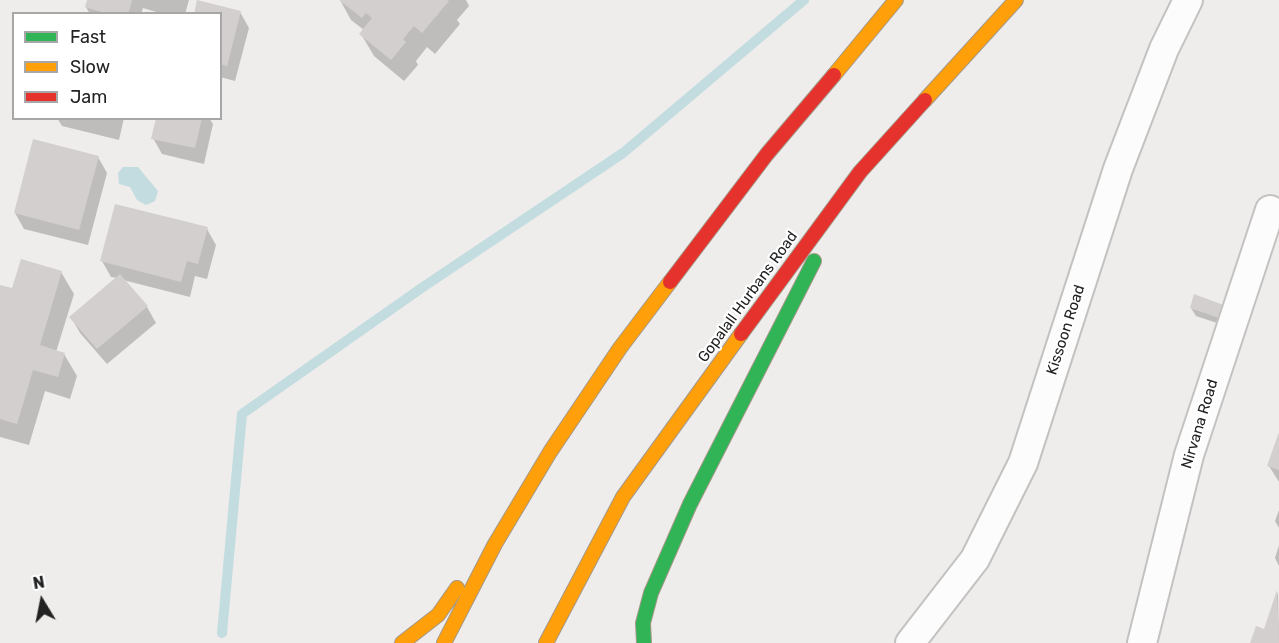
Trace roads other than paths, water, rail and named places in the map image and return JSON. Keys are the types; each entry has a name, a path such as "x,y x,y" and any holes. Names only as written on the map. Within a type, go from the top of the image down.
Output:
{"main road":[{"path":"444,643 517,507 550,452 607,367 687,257 767,154 896,0"},
{"name":"Gopalall Hurbans Road","path":"546,643 623,497 860,172 1016,0"},
{"path":"644,643 643,623 651,593 690,504 860,172"},
{"path":"402,643 438,615 517,507"}],"street":[{"name":"Kissoon Road","path":"910,643 975,559 1023,463 1118,169 1164,50 1188,0"},
{"name":"Nirvana Road","path":"1142,643 1189,455 1270,210"}],"water":[{"path":"123,167 138,167 158,191 155,201 146,205 137,200 130,187 119,184 118,173"}],"waterway":[{"path":"222,633 242,414 423,287 623,153 804,0"}]}
